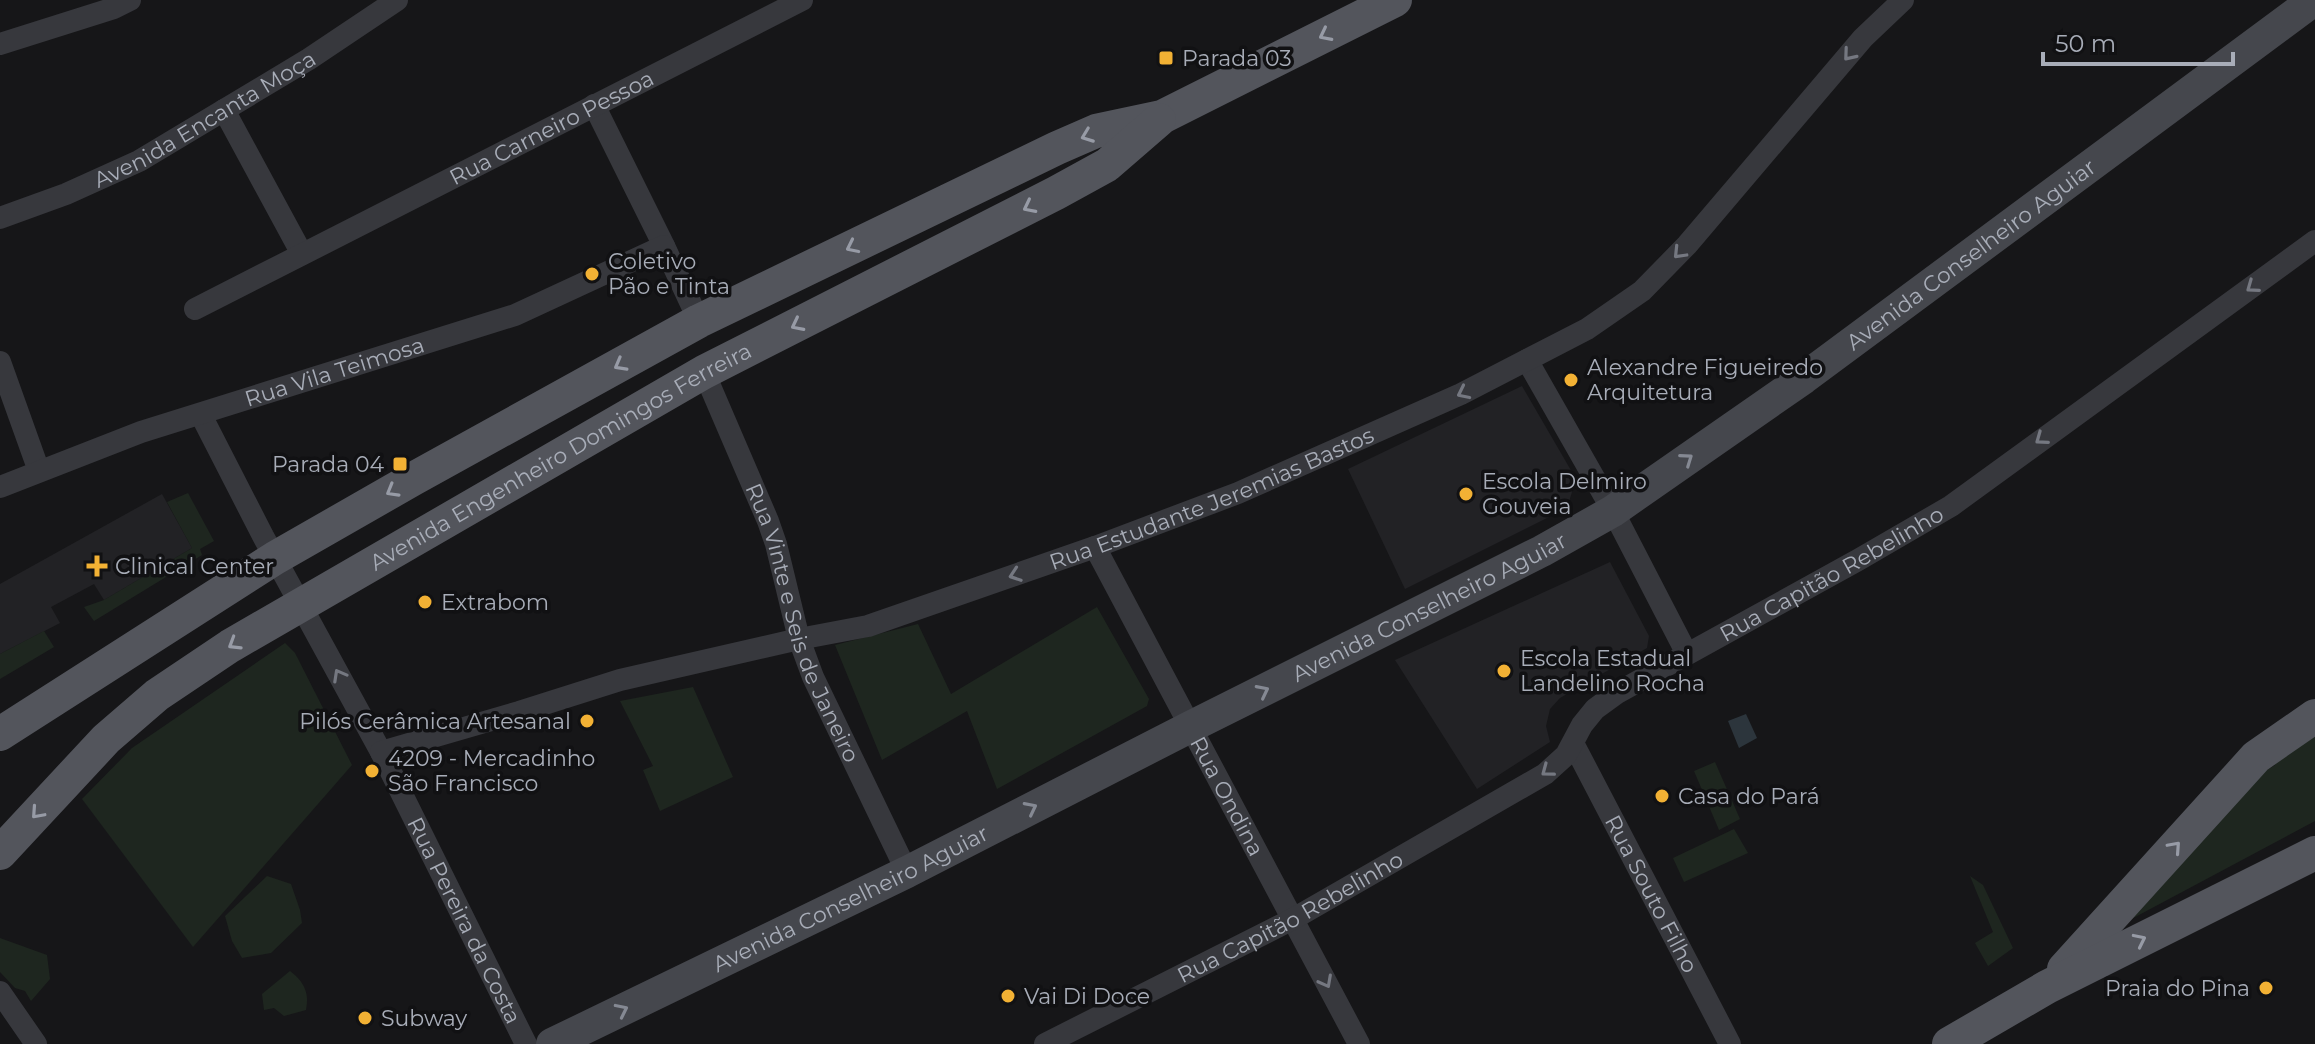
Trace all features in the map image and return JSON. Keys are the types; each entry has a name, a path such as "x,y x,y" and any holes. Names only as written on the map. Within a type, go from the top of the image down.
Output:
{"main road":[{"name":"Avenida Engenheiro Domingos Ferreira","path":"0,853 106,739 157,695 230,646 704,372 1107,165 1162,117 1395,0"},
{"name":"Avenida Conselheiro Aguiar","path":"552,1044 907,872 1542,551 1613,511 1804,378 2314,0"},
{"name":"Avenida Engenheiro Domingos Ferreira","path":"0,734 275,558 699,321 1057,148 1096,131 1162,117"},
{"path":"2047,987 2256,757 2315,716"},
{"path":"1949,1044 2047,987 2315,853"}],"street":[{"path":"0,44 100,13 130,0"},
{"name":"Avenida Encanta Moça","path":"0,218 66,194 139,161 309,59 397,0"},
{"name":"Rua Carneiro Pessoa","path":"195,309 802,0"},
{"name":"Rua Estudante Jeremias Bastos","path":"381,752 620,680 868,626 1095,547 1238,493 1461,394 1587,329 1642,291 1687,245 1863,38 1903,0"},
{"path":"594,105 699,321"},
{"path":"224,110 302,254"},
{"name":"Rua Capitão Rebelinho","path":"1045,1044 1293,919 1545,774 1566,755 1582,725 1595,709 1629,686 1951,506 2315,241"},
{"name":"Rua Vila Teimosa","path":"0,487 141,432 515,315 664,246"},
{"path":"1527,360 1613,511 1687,654"},
{"path":"0,362 39,471"},
{"name":"Rua Vinte e Seis de Janeiro","path":"704,372 764,509 776,544 799,639 830,715 907,872"},
{"name":"Rua Pereira da Costa","path":"201,415 381,752 526,1044"},
{"name":"Rua Ondina","path":"1095,547 1359,1044"},
{"name":"Rua Souto Filho","path":"1573,743 1730,1044"},
{"path":"0,992 36,1044"}],"shaded area":[{"name":"Escola Delmiro Gouveia","path":"1522,386 1576,479 1567,508 1405,589 1348,469"},
{"path":"188,493 214,541 200,549 202,555 94,621 84,607 104,600 192,548 167,502"},
{"name":"Clinical Center","path":"162,494 192,548 104,600 94,584 51,607 60,623 0,654 0,584"},
{"name":"Escola Estadual Landelino Rocha","path":"1610,562 1649,636 1647,648 1560,698 1550,709 1546,726 1550,742 1477,789 1395,660"},
{"path":"1097,607 1149,699 1147,706 997,789 967,711 882,760 835,645 918,624 951,694"},
{"path":"44,631 54,647 0,679 0,654"},
{"path":"285,643 295,653 352,765 193,947 82,799 132,748"},
{"path":"693,687 733,777 660,811 643,770 653,766 620,701"},
{"path":"1746,714 1757,738 1739,748 1728,721"},
{"path":"2315,722 2315,821 2109,931 2256,777 2275,765 2280,750"},
{"path":"1715,762 1740,819 1719,830 1694,771"},
{"path":"1734,829 1748,853 1684,882 1673,858"},
{"path":"267,876 291,884 302,923 271,953 242,958 232,941 225,916"},
{"path":"1970,876 1983,885 2013,948 1988,966 1975,943 1993,932"},
{"path":"0,938 47,955 50,979 31,1001 25,991 15,988 0,972"},
{"path":"290,971 304,988 306,1010 284,1016 274,1008 264,1010 262,994"}],"place":[{"name":"Parada 03","path":"1166,58"},
{"name":"Coletivo Pão e Tinta","path":"592,274"},
{"name":"Alexandre Figueiredo Arquitetura","path":"1571,380"},
{"name":"Parada 04","path":"400,464"},
{"name":"Escola Delmiro Gouveia","path":"1466,494"},
{"name":"Clinical Center","path":"97,566"},
{"name":"Extrabom","path":"425,602"},
{"name":"Escola Estadual Landelino Rocha","path":"1504,671"},
{"name":"Pilós Cerâmica Artesanal","path":"587,721"},
{"name":"4209 - Mercadinho São Francisco","path":"372,771"},
{"name":"Casa do Pará","path":"1662,796"},
{"name":"Praia do Pina","path":"2266,988"},
{"name":"Vai Di Doce","path":"1008,996"},
{"name":"Subway","path":"365,1018"}]}
